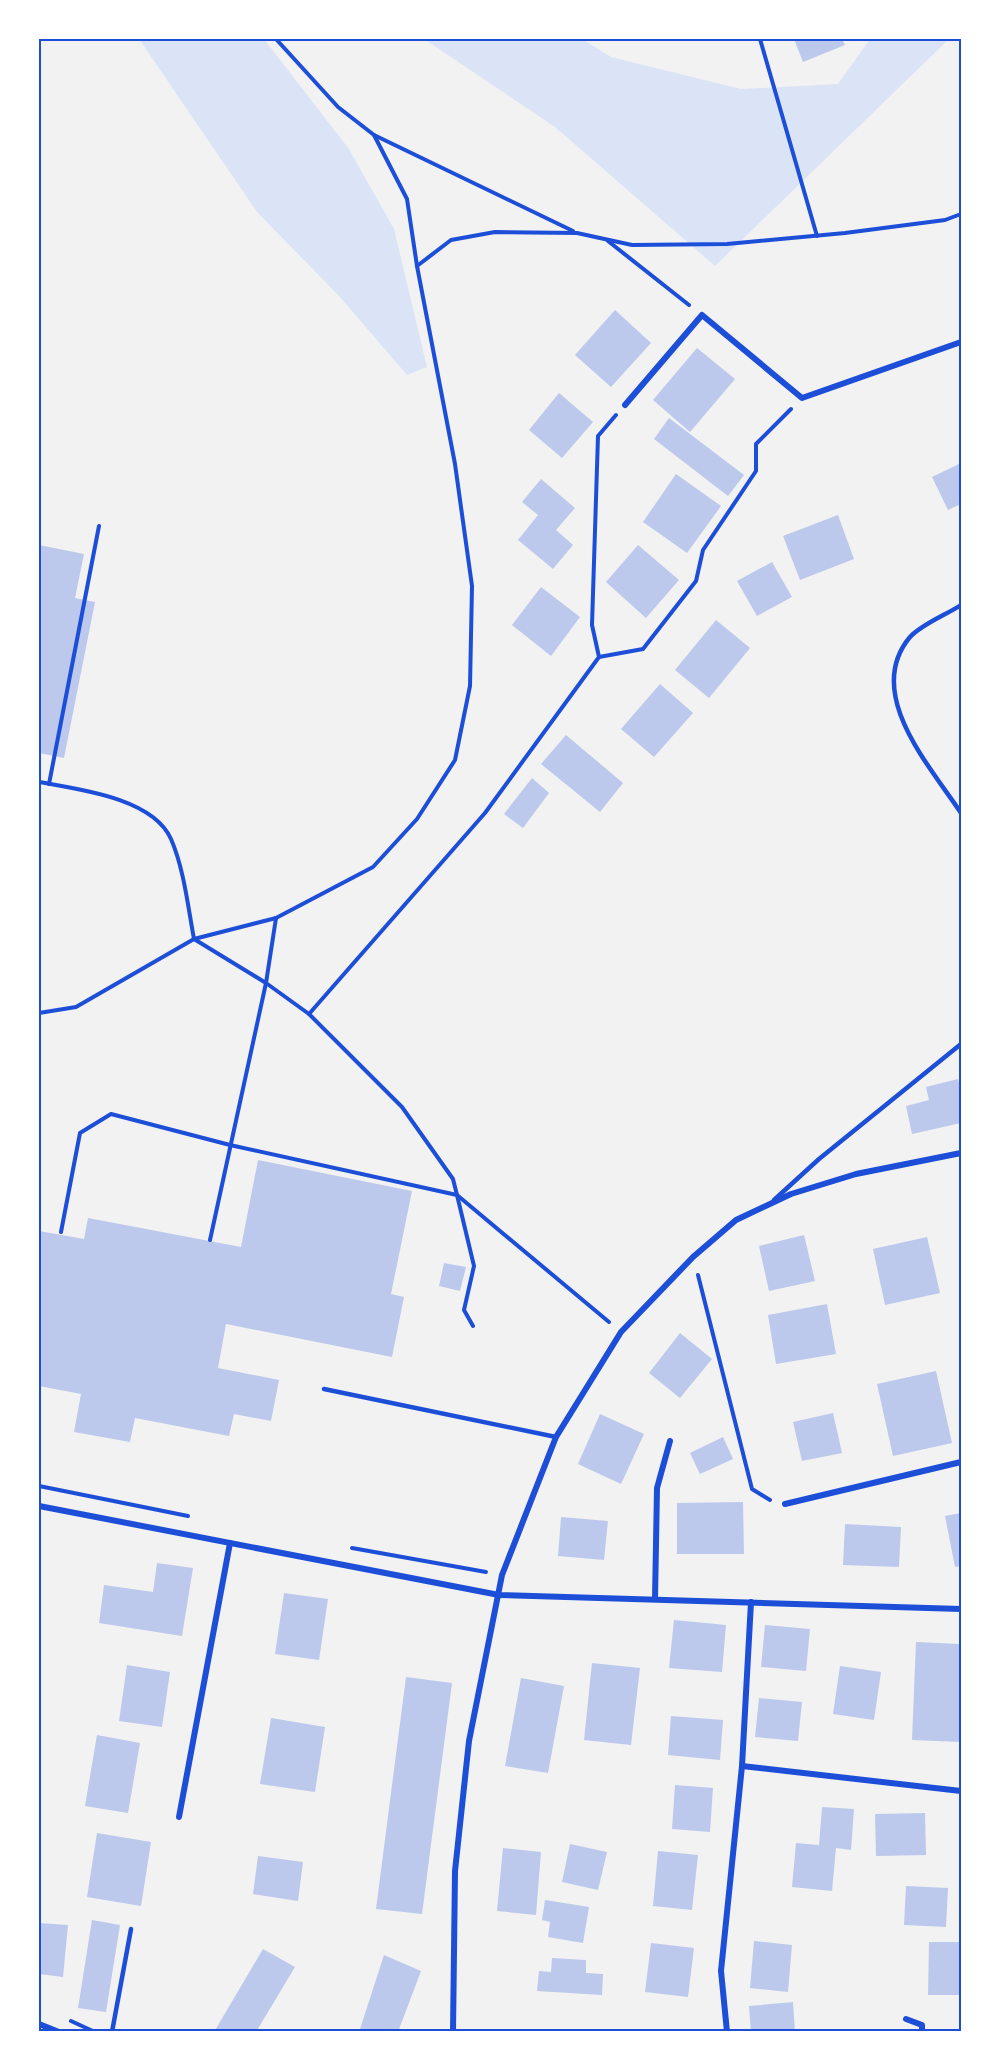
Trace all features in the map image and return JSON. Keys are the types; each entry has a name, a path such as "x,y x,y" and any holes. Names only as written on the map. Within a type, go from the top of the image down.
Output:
{"street":[{"path":"625,405 702,315 802,398 961,342"},
{"path":"453,2032 455,1871 466,1765 502,1575 556,1437 621,1332 693,1257 736,1220 791,1194 856,1174 961,1153"},
{"path":"654,1599 657,1488 670,1441"},
{"path":"785,1504 961,1462"},
{"path":"39,1506 500,1595 961,1608"},
{"path":"179,1817 230,1543"},
{"path":"727,2032 721,1971 742,1766 751,1602"},
{"path":"742,1766 961,1791"},
{"path":"906,2019 921,2025 922,2032"},
{"path":"39,2024 55,2031"}],"lane":[{"path":"961,605 911,636 898,656 893,679 896,705 908,732 961,813"},
{"path":"770,1204 819,1159 961,1044"},
{"path":"324,1389 556,1437"},
{"path":"112,2032 131,1929"}],"path":[{"path":"276,39 338,106 374,135 577,233 632,245 727,244 817,236 945,220 961,214"},
{"path":"760,39 817,236"},
{"path":"39,1013 76,1007 194,939 276,918 373,867 417,819 455,760 470,686 472,586 455,464 417,266 407,199 374,135"},
{"path":"417,266 451,240 495,232 577,233"},
{"path":"606,240 702,315"},
{"path":"309,1014 485,813 599,657 643,650 696,581 703,550 756,471 756,444 802,398"},
{"path":"599,657 592,625 598,436 625,405"},
{"path":"49,784 99,526"},
{"path":"39,782 111,796 155,818 171,838 194,939 266,983 309,1014 402,1107 453,1179 474,1266 464,1310 473,1326"},
{"path":"210,1240 266,983 276,918"},
{"path":"61,1232 80,1133 111,1114 230,1145 457,1195 621,1332"},
{"path":"693,1257 752,1489 769,1500 785,1504"},
{"path":"39,1485 195,1517"},
{"path":"341,1546 502,1575"}],"shaded area":[{"path":"139,39 264,39 349,149 394,229 427,367 407,375 339,296 257,212"},
{"path":"424,39 582,39 611,57 741,89 838,84 870,39 949,39 715,266 555,127"}],"building":[{"path":"794,39 842,39 845,45 803,62"},
{"path":"615,310 651,343 611,387 575,355"},
{"path":"697,348 735,379 690,432 653,400"},
{"path":"559,393 593,422 562,458 529,430"},
{"path":"669,418 744,475 728,496 654,439"},
{"path":"961,463 961,504 948,510 932,477"},
{"path":"676,474 721,506 687,553 643,522"},
{"path":"541,479 575,508 556,530 573,545 553,569 518,540 538,515 522,502"},
{"path":"838,515 854,559 800,580 783,536"},
{"path":"39,545 84,554 75,598 95,602 64,758 39,753"},
{"path":"638,545 679,580 646,618 606,582"},
{"path":"772,562 792,597 757,616 737,581"},
{"path":"541,587 580,617 551,656 512,625"},
{"path":"716,620 750,648 709,698 675,670"},
{"path":"660,684 693,713 654,757 621,729"},
{"path":"566,735 623,783 600,812 541,764"},
{"path":"532,778 549,793 523,828 504,814"},
{"path":"958,1079 961,1092 961,1123 912,1134 906,1106 929,1100 926,1087"},
{"path":"258,1160 412,1191 391,1294 404,1297 392,1357 226,1324 218,1368 279,1380 271,1421 234,1414 229,1436 135,1418 130,1442 74,1432 81,1394 39,1386 39,1231 84,1239 88,1218 241,1247"},
{"path":"804,1235 815,1281 769,1291 759,1246"},
{"path":"927,1237 940,1293 885,1305 873,1249"},
{"path":"444,1263 466,1267 460,1291 439,1286"},
{"path":"827,1304 836,1354 776,1364 768,1315"},
{"path":"680,1333 712,1359 680,1398 649,1373"},
{"path":"936,1371 952,1443 893,1456 877,1384"},
{"path":"833,1413 842,1453 802,1461 793,1422"},
{"path":"600,1414 644,1434 621,1484 578,1464"},
{"path":"723,1437 733,1459 700,1474 690,1453"},
{"path":"743,1502 744,1554 677,1554 677,1503"},
{"path":"961,1513 961,1566 955,1567 945,1516"},
{"path":"561,1517 608,1521 604,1560 558,1556"},
{"path":"845,1524 901,1527 899,1567 843,1565"},
{"path":"157,1563 193,1568 182,1636 99,1623 104,1585 153,1592"},
{"path":"284,1593 328,1599 319,1660 275,1654"},
{"path":"674,1620 726,1625 722,1672 669,1668"},
{"path":"765,1625 810,1629 806,1671 761,1667"},
{"path":"916,1642 961,1644 961,1742 912,1740"},
{"path":"592,1663 640,1668 631,1745 584,1740"},
{"path":"127,1665 170,1672 162,1727 119,1721"},
{"path":"840,1666 881,1672 874,1720 833,1714"},
{"path":"406,1677 452,1683 422,1914 376,1909"},
{"path":"521,1678 564,1686 548,1773 505,1766"},
{"path":"759,1698 802,1702 798,1741 755,1737"},
{"path":"671,1716 723,1720 720,1760 668,1755"},
{"path":"271,1718 325,1727 315,1792 260,1784"},
{"path":"97,1735 140,1743 128,1813 85,1806"},
{"path":"675,1785 713,1788 710,1832 672,1829"},
{"path":"822,1807 854,1809 851,1850 836,1848 832,1891 792,1887 796,1843 819,1845"},
{"path":"925,1813 926,1855 876,1856 875,1814"},
{"path":"97,1833 151,1842 141,1906 87,1897"},
{"path":"570,1844 607,1852 598,1890 562,1882"},
{"path":"503,1848 541,1852 536,1915 497,1911"},
{"path":"658,1851 698,1855 692,1910 653,1906"},
{"path":"258,1856 303,1862 298,1901 253,1894"},
{"path":"906,1886 948,1888 946,1927 904,1925"},
{"path":"545,1900 589,1907 583,1943 548,1937 550,1922 542,1920"},
{"path":"92,1920 120,1925 106,2012 78,2008"},
{"path":"39,1923 68,1925 63,1977 39,1974"},
{"path":"754,1941 792,1945 788,1992 750,1988"},
{"path":"929,1942 961,1942 961,1995 928,1995"},
{"path":"651,1943 694,1948 688,1997 645,1992"},
{"path":"263,1949 295,1967 256,2032 214,2032"},
{"path":"384,1955 421,1971 398,2032 359,2032"},
{"path":"552,1958 586,1960 586,1973 603,1974 602,1995 537,1991 539,1971 551,1972"},
{"path":"793,2002 795,2032 751,2032 749,2006"}]}
